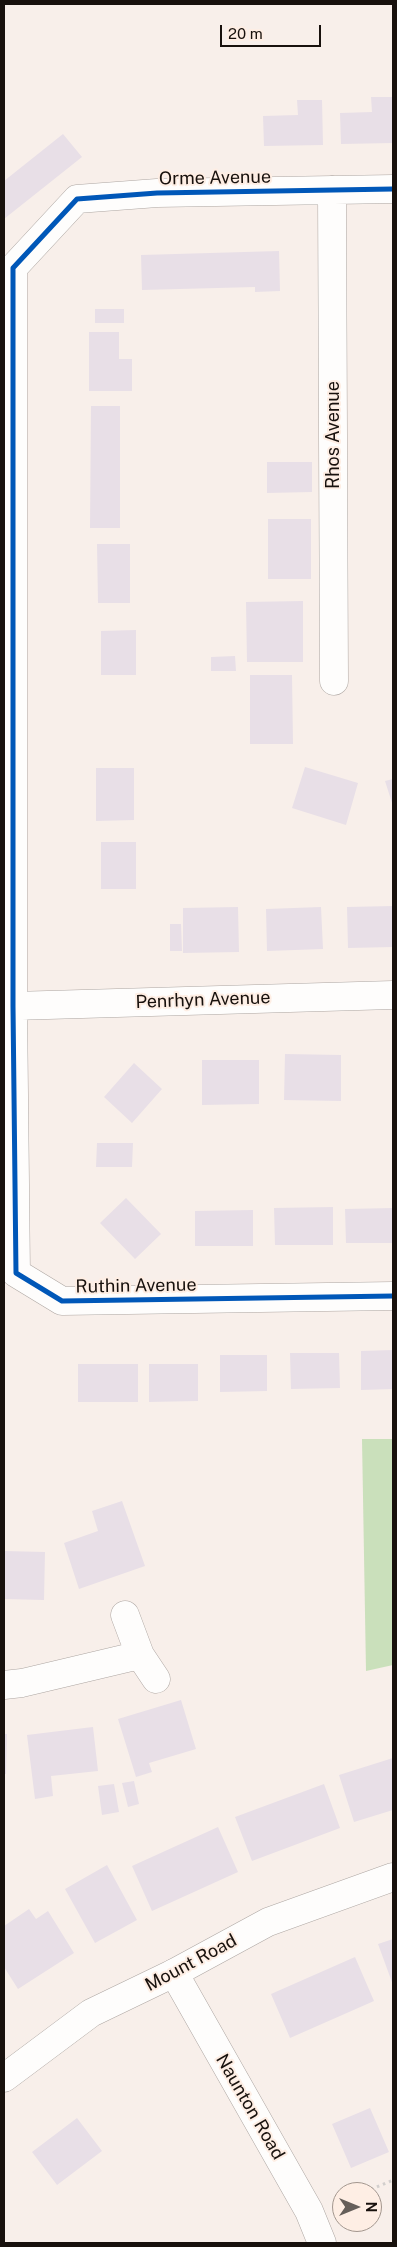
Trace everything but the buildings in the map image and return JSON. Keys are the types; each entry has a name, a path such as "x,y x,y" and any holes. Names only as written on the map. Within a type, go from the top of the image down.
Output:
{"street":[{"name":"Orme Avenue","path":"50,228 76,199 157,193 393,188"},
{"name":"Rhos Avenue","path":"332,190 334,681"},
{"name":"Ruthin Avenue","path":"50,228 13,268 8,687 16,1272 62,1301 393,1296"},
{"name":"Penrhyn Avenue","path":"13,1006 393,995"},
{"path":"125,1615 140,1655 156,1679"},
{"path":"4,1685 22,1683 140,1655"},
{"name":"Mount Road","path":"4,2078 91,2013 174,1973 268,1922 393,1877"},
{"name":"Naunton Road","path":"174,1973 309,2211 322,2243"}],"green space":[{"path":"362,1439 393,1439 393,1665 366,1671"}],"cycle path":[{"path":"393,189 157,193 77,199 13,268 13,1006 16,1273 62,1301 393,1296"}]}
